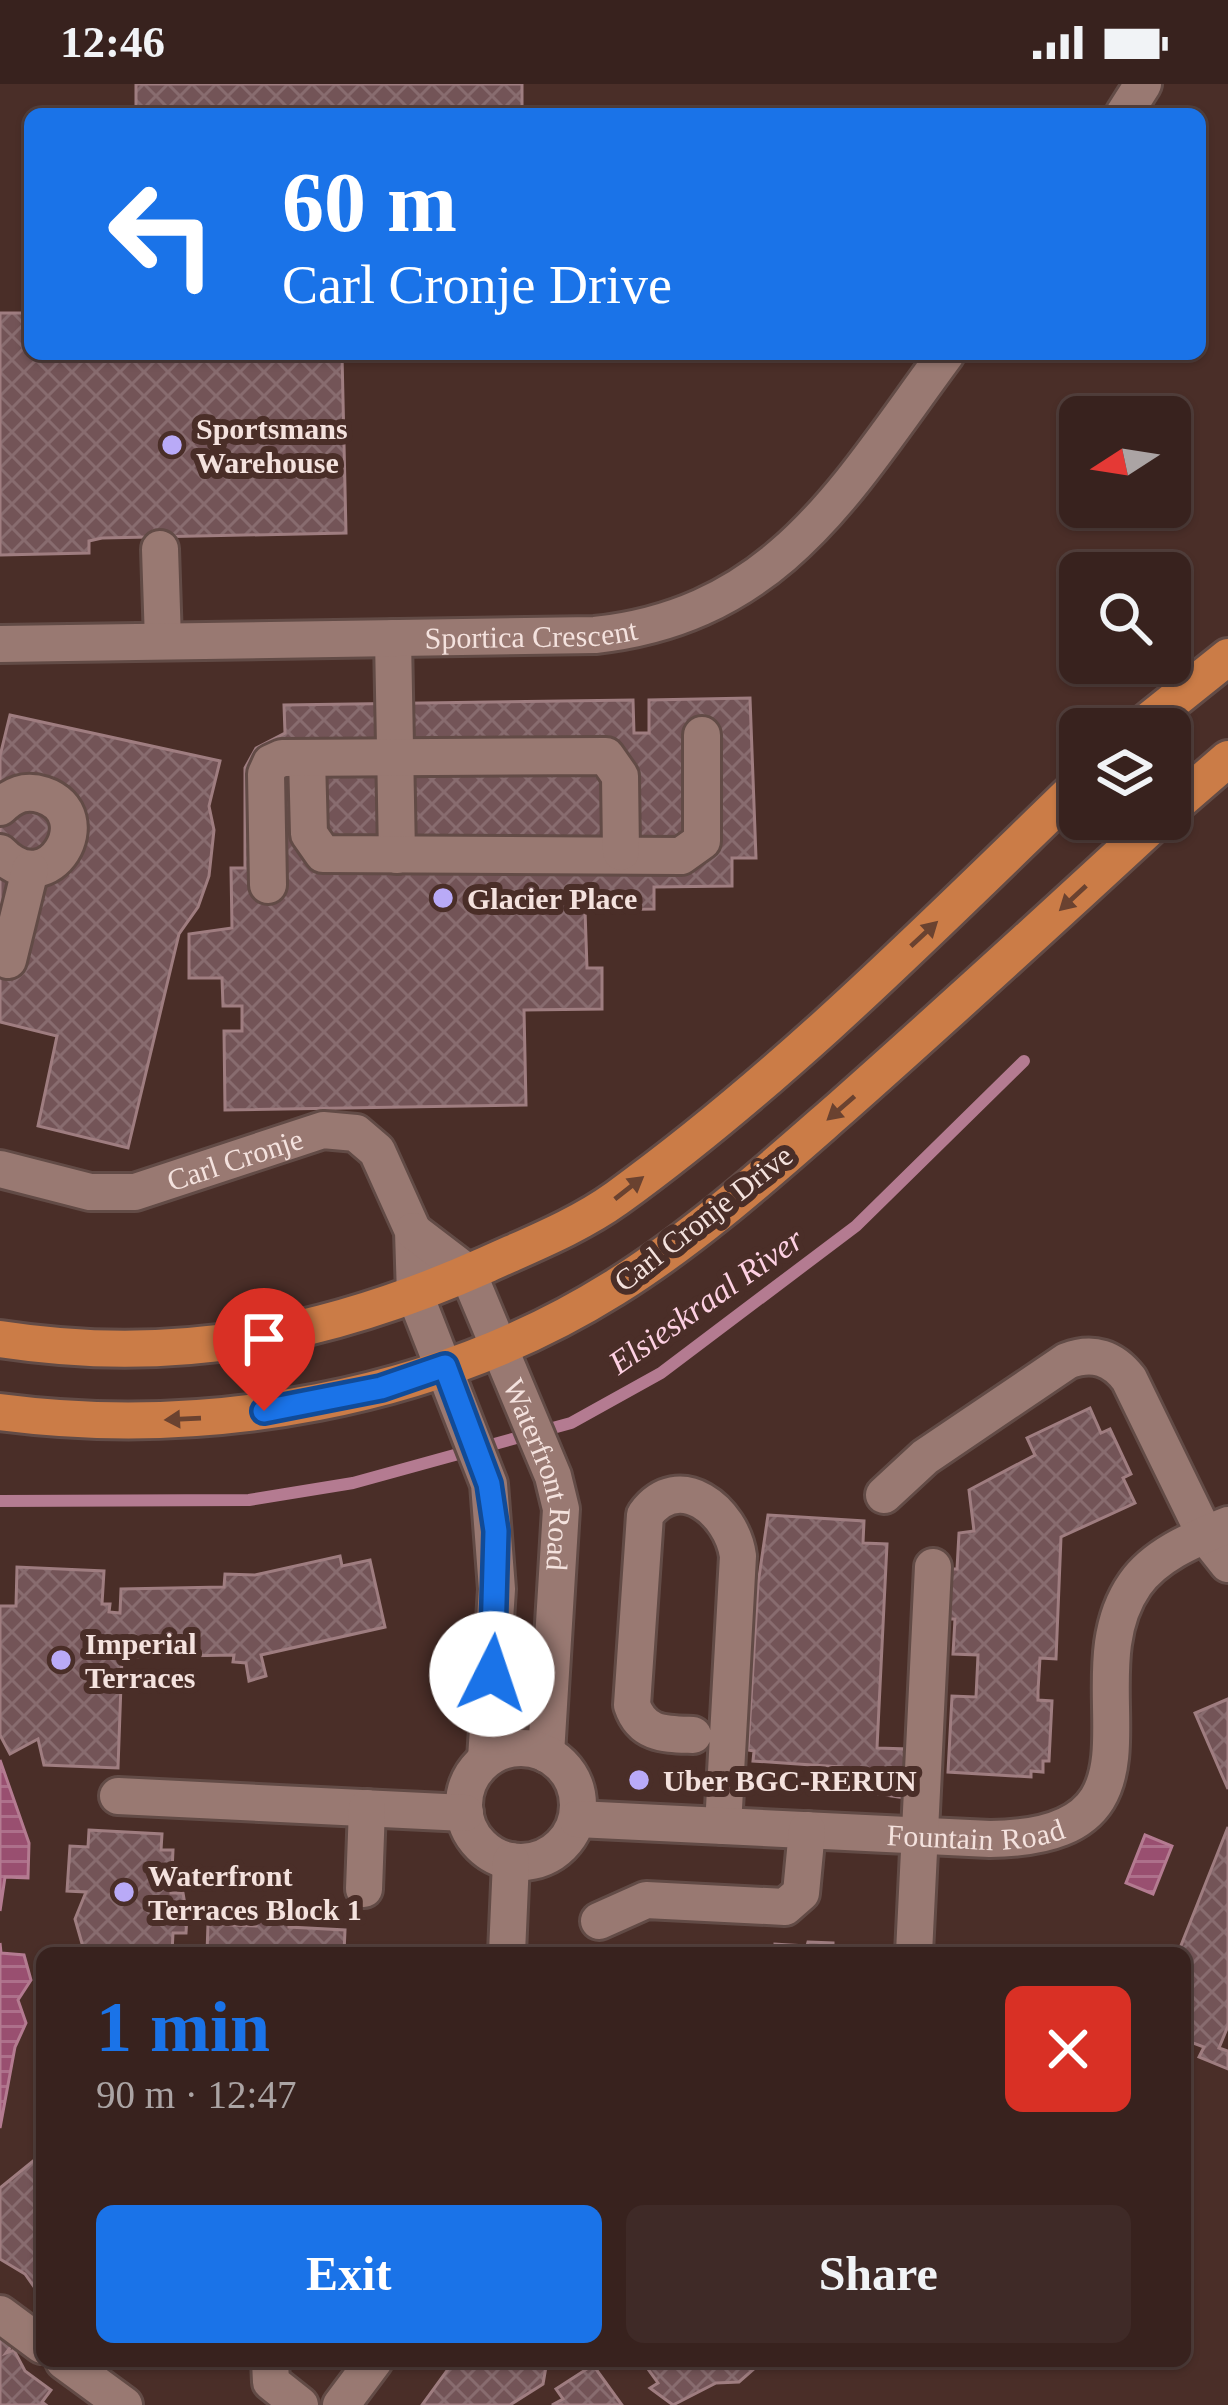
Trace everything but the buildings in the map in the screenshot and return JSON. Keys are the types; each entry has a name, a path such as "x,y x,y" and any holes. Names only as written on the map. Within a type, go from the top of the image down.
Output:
{"main road":[{"path":"1164,708 1228,657"},
{"path":"1191,791 1228,759"},
{"path":"0,1339 176,1351 249,1342 415,1295 549,1237 632,1186 921,938 1059,804"},
{"name":"Carl Cronje Drive","path":"0,1412 93,1420 207,1418 343,1396 445,1366 612,1290 670,1249 823,1124 1136,840"}],"street":[{"name":"Sportica Crescent","path":"0,644 626,631 678,619 731,596 816,528 942,360"},
{"path":"160,549 163,641"},
{"path":"392,638 397,855"},
{"path":"308,758 308,834 316,850 332,856 622,852 681,856 697,848 704,832 702,735"},
{"path":"268,885 267,769 276,760 606,755 620,776 622,852"},
{"path":"0,807 11,796 31,791 50,797 64,811 70,831 64,851 50,865 15,861 8,960"},
{"name":"Carl Cronje","path":"0,1169 91,1192 135,1192 323,1130 356,1133 377,1151 413,1231 415,1295"},
{"name":"Carl Cronje","path":"413,1231 468,1273"},
{"name":"Waterfront Road","path":"468,1273 526,1406 561,1509 546,1754"},
{"name":"Waterfront Road","path":"415,1295 489,1484 497,1589 486,1759"},
{"path":"884,1495 925,1457 1067,1361 1092,1356 1107,1359 1129,1379 1217,1530 1228,1564"},
{"path":"693,1736 653,1732 639,1721 632,1705 645,1515 657,1502 686,1494 710,1505 736,1542 723,1826"},
{"name":"Fountain Road","path":"577,1819 1030,1839 1069,1828 1096,1800 1108,1762 1116,1643 1125,1601 1161,1558 1217,1530"},
{"path":"914,1947 933,1567"},
{"path":"521,1748 546,1754 566,1769 575,1785 577,1819 570,1835 545,1858 511,1861 479,1843 465,1813 466,1791 486,1759 521,1748"},
{"path":"118,1796 465,1813"},
{"path":"364,1888 367,1808"},
{"path":"599,1921 646,1900 785,1907 801,1893 807,1830"},
{"path":"507,1947 511,1861"},
{"path":"0,2314 36,2341"},
{"path":"72,2367 124,2405"},
{"path":"271,2367 272,2382 300,2405"},
{"path":"341,2405 370,2367"}],"shaded area":[{"path":"0,1760 29,1843 28,1878 5,1877 0,1911"},
{"path":"1145,1835 1172,1846 1153,1894 1126,1883"},
{"path":"0,1943 1,1953 24,1955 31,1980 18,2000 26,2023 15,2047 0,2128"}],"waterway":[{"name":"Elsieskraal River","path":"0,1501 249,1500 353,1483 571,1423 661,1373 856,1226 1024,1061"}],"place":[{"name":"Sportsmans Warehouse","path":"172,445"},
{"name":"Glacier Place","path":"443,898"},
{"name":"Imperial Terraces","path":"61,1660"},
{"name":"Uber BGC-RERUN","path":"639,1780"},
{"name":"Waterfront Terraces Block 1","path":"124,1892"}],"route":[{"path":"264,1411 381,1388 445,1366 489,1484 497,1589 492,1674"}]}
